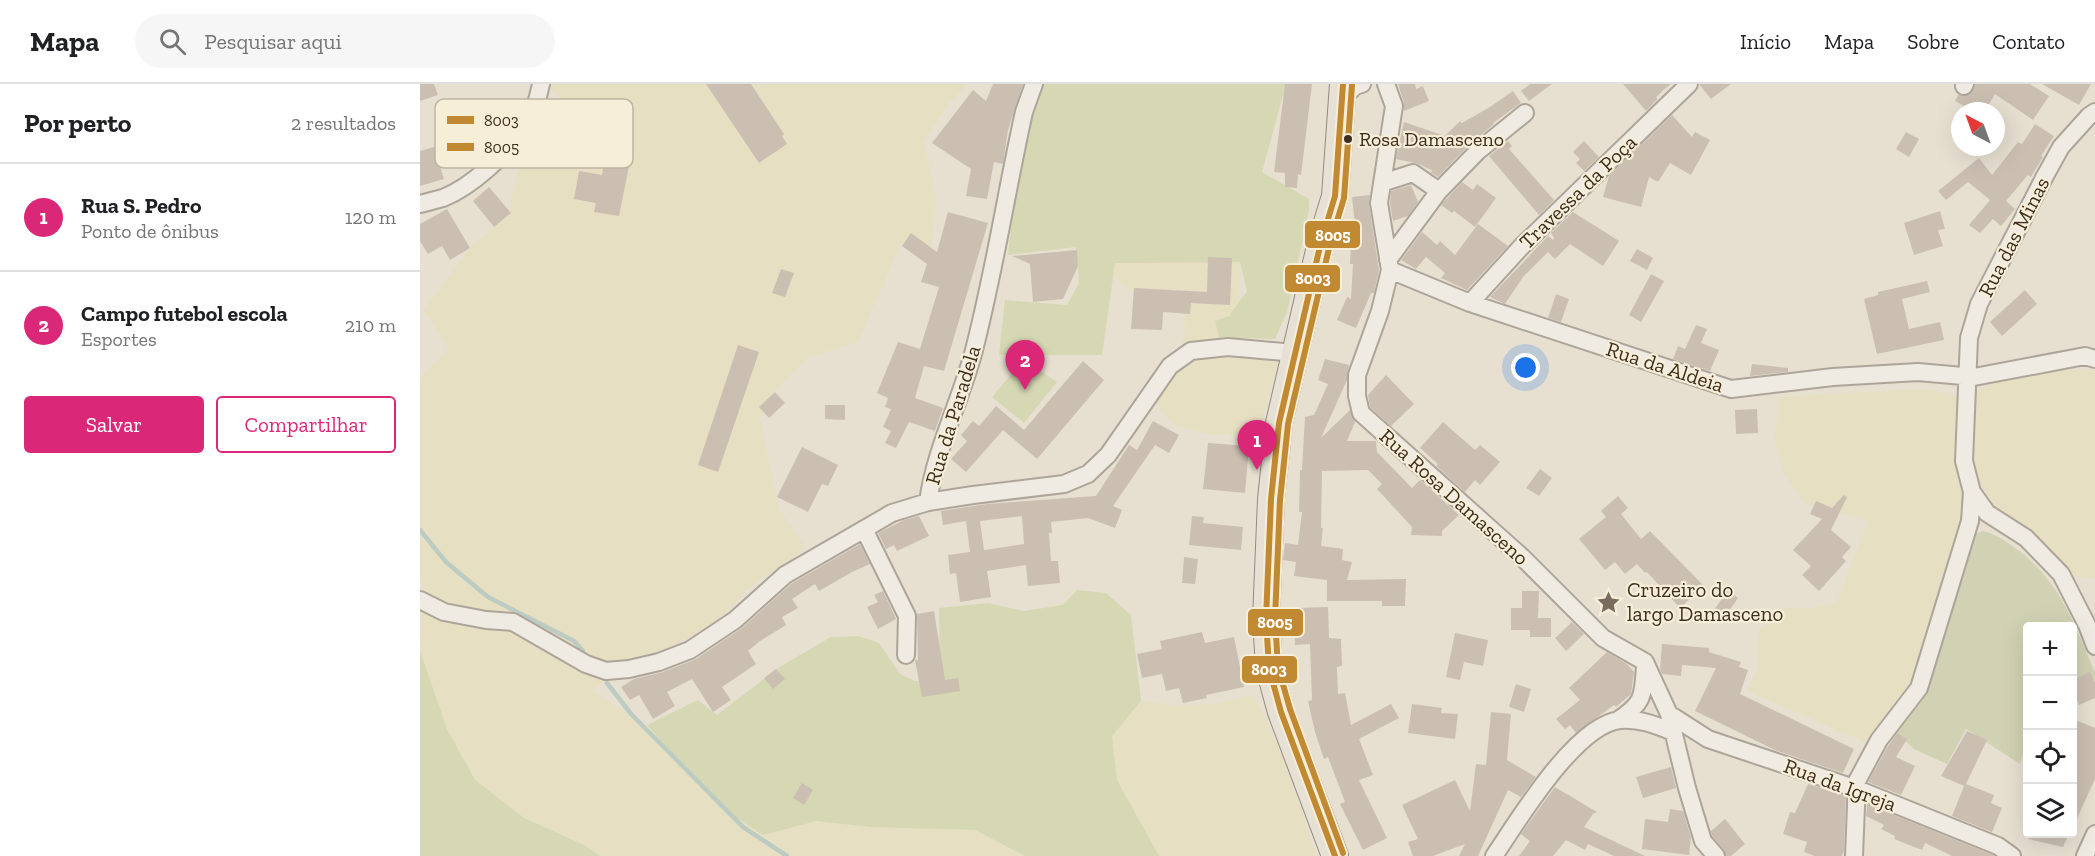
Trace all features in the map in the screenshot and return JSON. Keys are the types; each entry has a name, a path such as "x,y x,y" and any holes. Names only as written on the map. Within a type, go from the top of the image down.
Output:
{"main road":[{"path":"1335,856 1281,712 1269,668 1266,619 1271,499 1279,423 1335,196 1349,89"}],"street":[{"path":"539,99 542,84"},
{"name":"Rua da Paradela","path":"1034,84 1017,141 988,294 967,376 932,473 928,502 1064,484 1088,474 1108,455 1170,366 1191,351 1228,347 1295,353"},
{"name":"Travessa da Poça","path":"1470,303 1522,246 1689,84"},
{"name":"Rua Rosa Damasceno","path":"1385,85 1394,106 1379,203 1389,265 1380,311 1357,375 1357,396 1361,413 1522,557 1603,638 1645,662"},
{"name":"Rua das Minas","path":"1972,492 1964,461 1966,377 1969,338 1979,304 2061,147 2095,112"},
{"path":"1389,265 1439,191 1478,151 1524,113"},
{"path":"420,204 445,197 487,168"},
{"path":"1382,183 1413,173 1439,191"},
{"name":"Rua da Aldeia","path":"1389,265 1470,303 1731,389 1833,377 1907,373 1966,377 2085,356 2095,359"},
{"path":"1972,492 1987,513 2026,538 2061,574 2095,646"},
{"path":"1854,856 1857,781 1880,740 1919,688 1971,521 1972,492"},
{"path":"420,600 444,612 486,620 513,622 586,664 606,671 639,667 690,650 735,620 785,575 892,513 928,502"},
{"path":"864,529 907,616 906,655"},
{"path":"1645,662 1669,714 1686,788 1703,841 1716,856"},
{"path":"1494,856 1555,768 1594,731 1633,710 1643,695 1645,662"},
{"name":"Rua da Igreja","path":"1669,714 1708,739 1857,789 1998,846 2012,856"},
{"path":"1618,720 1646,722 1673,732"},
{"path":"2085,856 2095,834"}],"shaded area":[{"path":"544,84 968,84 948,104 924,142 936,198 931,248 900,245 858,342 807,358 772,394 760,419 779,509 806,548 746,590 721,621 656,654 623,664 592,691 646,725 729,813 763,835 816,820 871,827 975,830 1025,856 600,856 584,845 524,818 475,780 447,729 420,651 423,587 420,580 420,378 449,350 424,310 469,249 509,214 517,173 520,168 633,168 633,99 561,99"},
{"path":"1011,165 1225,197 1241,270 1234,334 1282,348 1259,434 1210,435 1172,424 1152,399 1180,361 1185,331 1183,289 1130,290 1085,253 1062,243 1002,251"},
{"path":"2065,370 2095,370 2095,578 2070,576 2005,517 1959,520 1948,573 1909,705 1872,745 1747,691 1758,666 1759,630 1780,608 1815,608 1837,602 1868,520 1805,504 1783,472 1775,437 1779,397 1923,389 1967,397 1997,380"},
{"path":"1254,695 1286,762 1316,856 1159,856 1117,780 1112,736 1141,701 1179,706 1214,704"}],"green space":[{"path":"1036,84 1286,84 1262,172 1309,199 1309,210 1287,312 1275,339 1219,337 1215,321 1229,316 1247,291 1240,262 1115,263 1102,355 999,355 1005,300 1067,305 1079,283 1076,247 1008,255 1024,112"},
{"path":"1024,359 1057,382 1024,423 992,397"},
{"path":"1982,531 1996,535 2031,561 2055,589 2073,622 2023,622 2023,754 2020,764 1966,729 1947,764 1914,749 1897,733 1922,700 1976,534"},
{"path":"1077,590 1106,593 1131,615 1141,701 1112,736 1117,780 1159,856 1025,856 975,830 871,827 816,821 763,835 729,813 690,774 647,725 698,700 717,715 781,666 831,637 859,636 879,643 900,674 915,681 940,683 939,608 988,603 1024,611 1063,605"},
{"path":"2077,631 2095,672 2095,680 2077,687"},
{"path":"420,651 447,729 475,780 524,818 584,845 600,856 420,856"}],"building":[{"path":"420,84 434,84 438,95 420,101"},
{"path":"706,84 751,84 784,134 782,136 787,144 759,163"},
{"path":"993,84 1023,84 1008,130 1003,164 994,162 987,199 966,196 971,169 932,143 973,90 986,101"},
{"path":"1285,84 1312,84 1301,175 1298,174 1297,188 1285,187 1285,173 1274,172"},
{"path":"1398,84 1415,84 1416,89 1423,86 1429,101 1404,111"},
{"path":"1530,84 1552,84 1529,101 1521,91"},
{"path":"1623,84 1671,84 1662,91 1656,98 1658,99 1646,111"},
{"path":"1699,84 1731,84 1711,99"},
{"path":"1975,84 2030,84 2049,96 2033,120 1995,94 1990,102 1955,101 1958,95 1970,94"},
{"path":"2042,84 2091,84 2079,105"},
{"path":"1513,91 1521,103 1493,123 1438,177 1430,172 1433,171 1419,164 1396,159 1404,122 1445,136 1460,121 1462,123"},
{"path":"1672,115 1692,137 1695,132 1710,140 1691,175 1670,163 1658,182 1649,177 1641,207 1603,197 1609,176"},
{"path":"2035,124 2054,136 2031,177 2028,175 2006,201 2015,209 2001,226 1993,219 1980,233 1969,225 1990,200 1968,182 1946,200 1938,191 1979,158 1992,175 2018,142 2022,144"},
{"path":"1906,132 1919,139 1909,157 1896,149"},
{"path":"1508,141 1512,146 1509,149 1554,200 1539,215 1489,156"},
{"path":"1584,141 1599,157 1584,171 1576,163 1580,159 1573,152"},
{"path":"434,147 435,168 441,168 444,179 420,186 420,151"},
{"path":"603,168 629,168 619,216 594,212 596,203 574,199 579,171 602,175"},
{"path":"1462,182 1473,190 1477,184 1496,198 1475,227 1454,211 1452,213 1441,205"},
{"path":"1411,185 1418,202 1408,216 1393,221 1391,191"},
{"path":"489,187 511,213 494,227 473,201"},
{"path":"1370,195 1369,205 1379,270 1374,293 1371,293 1356,328 1337,320 1347,297 1351,299 1353,264 1350,264 1351,241 1357,242 1352,197"},
{"path":"447,209 470,248 450,260 442,246 428,254 420,241 420,224"},
{"path":"1940,211 1945,229 1938,230 1943,246 1914,255 1904,223"},
{"path":"948,212 988,223 944,371 924,366 915,398 943,408 935,431 909,422 896,448 885,443 891,431 883,427 891,409 885,407 888,398 877,393 898,342 920,349 939,287 921,282 927,264 902,246 911,233 937,252"},
{"path":"1573,212 1619,241 1603,266 1570,244 1555,259 1548,252 1523,277 1505,304 1490,297 1548,236 1553,240 1551,233"},
{"path":"1478,224 1508,246 1467,290 1441,278 1445,273 1426,257 1416,269 1401,260 1422,232 1437,245 1440,241 1455,255"},
{"path":"1637,249 1653,258 1647,270 1630,261"},
{"path":"1077,250 1078,266 1063,299 1033,302 1030,264 1012,256"},
{"path":"1208,257 1232,258 1230,305 1191,303 1190,314 1163,312 1162,330 1131,329 1134,288 1207,292"},
{"path":"781,269 794,273 785,297 772,293"},
{"path":"1651,274 1664,281 1641,322 1629,315"},
{"path":"1927,281 1930,292 1902,299 1909,329 1940,322 1944,340 1877,354 1864,299 1878,295 1878,292"},
{"path":"2025,290 2037,304 2002,336 1990,322"},
{"path":"1556,294 1569,299 1561,322 1548,318"},
{"path":"1696,325 1707,329 1701,343 1719,350 1710,371 1673,359 1678,346 1685,349"},
{"path":"738,345 759,352 718,472 698,465"},
{"path":"1325,359 1349,365 1347,380 1321,438 1350,410 1355,422 1347,441 1376,441 1377,452 1412,488 1420,480 1459,515 1442,531 1442,536 1411,535 1412,527 1377,489 1382,484 1368,470 1322,471 1321,546 1343,549 1342,560 1352,562 1347,580 1406,579 1405,606 1382,606 1382,601 1327,601 1327,580 1294,576 1296,562 1283,560 1285,543 1298,545 1302,512 1299,512 1300,470 1302,470 1305,417 1314,415 1328,384 1318,380"},
{"path":"1083,361 1104,380 1037,459 1003,430 966,472 951,459 967,441 961,435 973,421 979,426 996,406 1024,430"},
{"path":"1752,364 1788,368 1788,372 1750,376"},
{"path":"1386,375 1414,404 1391,426 1370,407 1368,395"},
{"path":"775,392 785,403 769,418 759,407"},
{"path":"825,405 845,405 845,420 825,419"},
{"path":"1757,409 1758,433 1736,434 1735,410"},
{"path":"1153,421 1179,435 1169,453 1155,445 1113,506 1122,510 1115,528 1088,518 1051,522 1052,533 1049,533 1051,561 1058,561 1060,583 1028,586 1026,565 987,571 991,597 960,602 956,573 950,574 948,555 970,552 966,521 943,525 941,511 987,504 1096,496 1129,445 1137,450","holes":["1022,516 1024,544 984,550 980,521"]},
{"path":"1443,422 1475,450 1480,445 1500,462 1480,485 1475,480 1465,492 1420,448"},
{"path":"1208,443 1249,446 1245,493 1203,489"},
{"path":"802,447 838,465 828,486 822,484 808,512 777,497"},
{"path":"1540,469 1552,478 1539,496 1526,488"},
{"path":"1844,495 1847,497 1831,530 1851,547 1842,557 1846,561 1819,591 1802,575 1811,566 1793,550 1822,519 1810,514 1816,501 1832,508"},
{"path":"1618,496 1628,508 1621,514 1641,539 1650,531 1704,586 1680,608 1637,564 1625,574 1615,562 1605,570 1579,539 1606,517 1601,511"},
{"path":"919,516 929,536 897,551 894,545 886,549 878,533 904,520"},
{"path":"1192,516 1204,517 1203,523 1243,527 1241,550 1189,545"},
{"path":"860,544 870,564 819,591 815,584 792,599 798,608 782,617 786,625 748,651 756,664 722,687 731,700 713,712 692,679 667,692 675,706 653,719 639,695 630,700 621,687 634,679 663,672 696,659 742,628 791,584"},
{"path":"1184,557 1198,559 1195,584 1182,583"},
{"path":"1728,590 1738,598 1724,618 1714,610"},
{"path":"883,591 896,619 878,629 867,607 878,602 874,595"},
{"path":"1522,591 1539,591 1538,618 1551,618 1551,637 1530,637 1530,630 1511,630 1511,608 1522,608"},
{"path":"1328,607 1329,638 1341,639 1342,666 1337,667 1338,694 1345,693 1351,725 1391,704 1399,718 1359,739 1373,775 1359,780 1387,838 1363,850 1340,804 1345,802 1328,757 1324,759 1315,732 1308,701 1312,700 1310,644 1295,645 1294,608"},
{"path":"934,611 945,680 958,678 960,691 922,697 915,660 918,660 917,614"},
{"path":"1572,622 1584,634 1566,651 1555,638"},
{"path":"1202,632 1205,643 1234,637 1244,687 1206,695 1207,698 1183,703 1179,688 1166,691 1162,674 1142,678 1137,654 1162,649 1160,641"},
{"path":"1455,633 1488,640 1483,666 1464,662 1460,680 1446,677"},
{"path":"1662,644 1709,648 1709,652 1741,662 1739,667 1748,670 1740,694 1854,749 1843,773 1777,751 1695,711 1716,668 1682,665 1681,676 1662,674 1660,669"},
{"path":"1607,652 1627,664 1634,672 1631,694 1616,707 1614,705 1576,733 1570,725 1565,729 1556,719 1580,700 1569,688"},
{"path":"776,669 785,679 773,689 764,678"},
{"path":"2090,672 2095,683 2095,698 2079,705 2077,700 2077,678"},
{"path":"1516,684 1531,689 1524,712 1509,707"},
{"path":"1412,704 1442,708 1441,713 1458,714 1455,739 1408,733"},
{"path":"1491,712 1511,714 1507,760 1536,777 1521,797 1508,790 1478,856 1459,856 1465,844 1433,856 1413,856 1408,842 1418,839 1402,805 1455,780 1470,811 1476,764 1486,765"},
{"path":"2077,721 2095,728 2095,779 2077,818"},
{"path":"1967,731 1987,740 1966,784 1994,795 1991,803 2002,808 1992,832 1952,816 1964,786 1941,776"},
{"path":"1897,733 1907,739 1896,757 1915,766 1901,795 1868,782"},
{"path":"1671,767 1676,788 1643,798 1636,777"},
{"path":"802,783 813,790 804,805 793,798"},
{"path":"1808,784 1846,796 1842,856 1815,856 1804,852 1807,842 1783,834 1790,812 1795,813"},
{"path":"1555,787 1597,812 1584,827 1645,856 1614,856 1588,844 1585,850 1566,840 1553,856 1519,856 1530,841 1521,834"},
{"path":"1867,804 1994,856 1952,856 1925,843 1922,850 1894,839 1895,836 1881,829 1884,825 1866,816"},
{"path":"1670,809 1683,811 1691,838 1689,855 1642,849 1645,819 1668,822"},
{"path":"1725,819 1745,844 1731,856 1726,856 1711,831"},
{"path":"2028,838 2067,838 2063,847"}],"waterway":[{"path":"420,530 446,562 488,597 574,641 583,651"},
{"path":"607,683 632,715 743,827 787,856"}],"transit line":[{"name":"8003","path":"1335,856 1281,712 1269,668 1266,619 1271,499 1279,423 1321,242 1335,196 1343,84"},
{"name":"8005","path":"1343,853 1290,709 1278,667 1275,619 1280,500 1288,424 1330,244 1344,198 1352,85"}],"place":[{"name":"Rosa Damasceno","path":"1348,139"},
{"name":"Campo futebol escola","path":"1025,390"},
{"name":"Rua S. Pedro","path":"1257,470"},
{"name":"Cruzeiro do largo Damasceno","path":"1609,602"}]}
